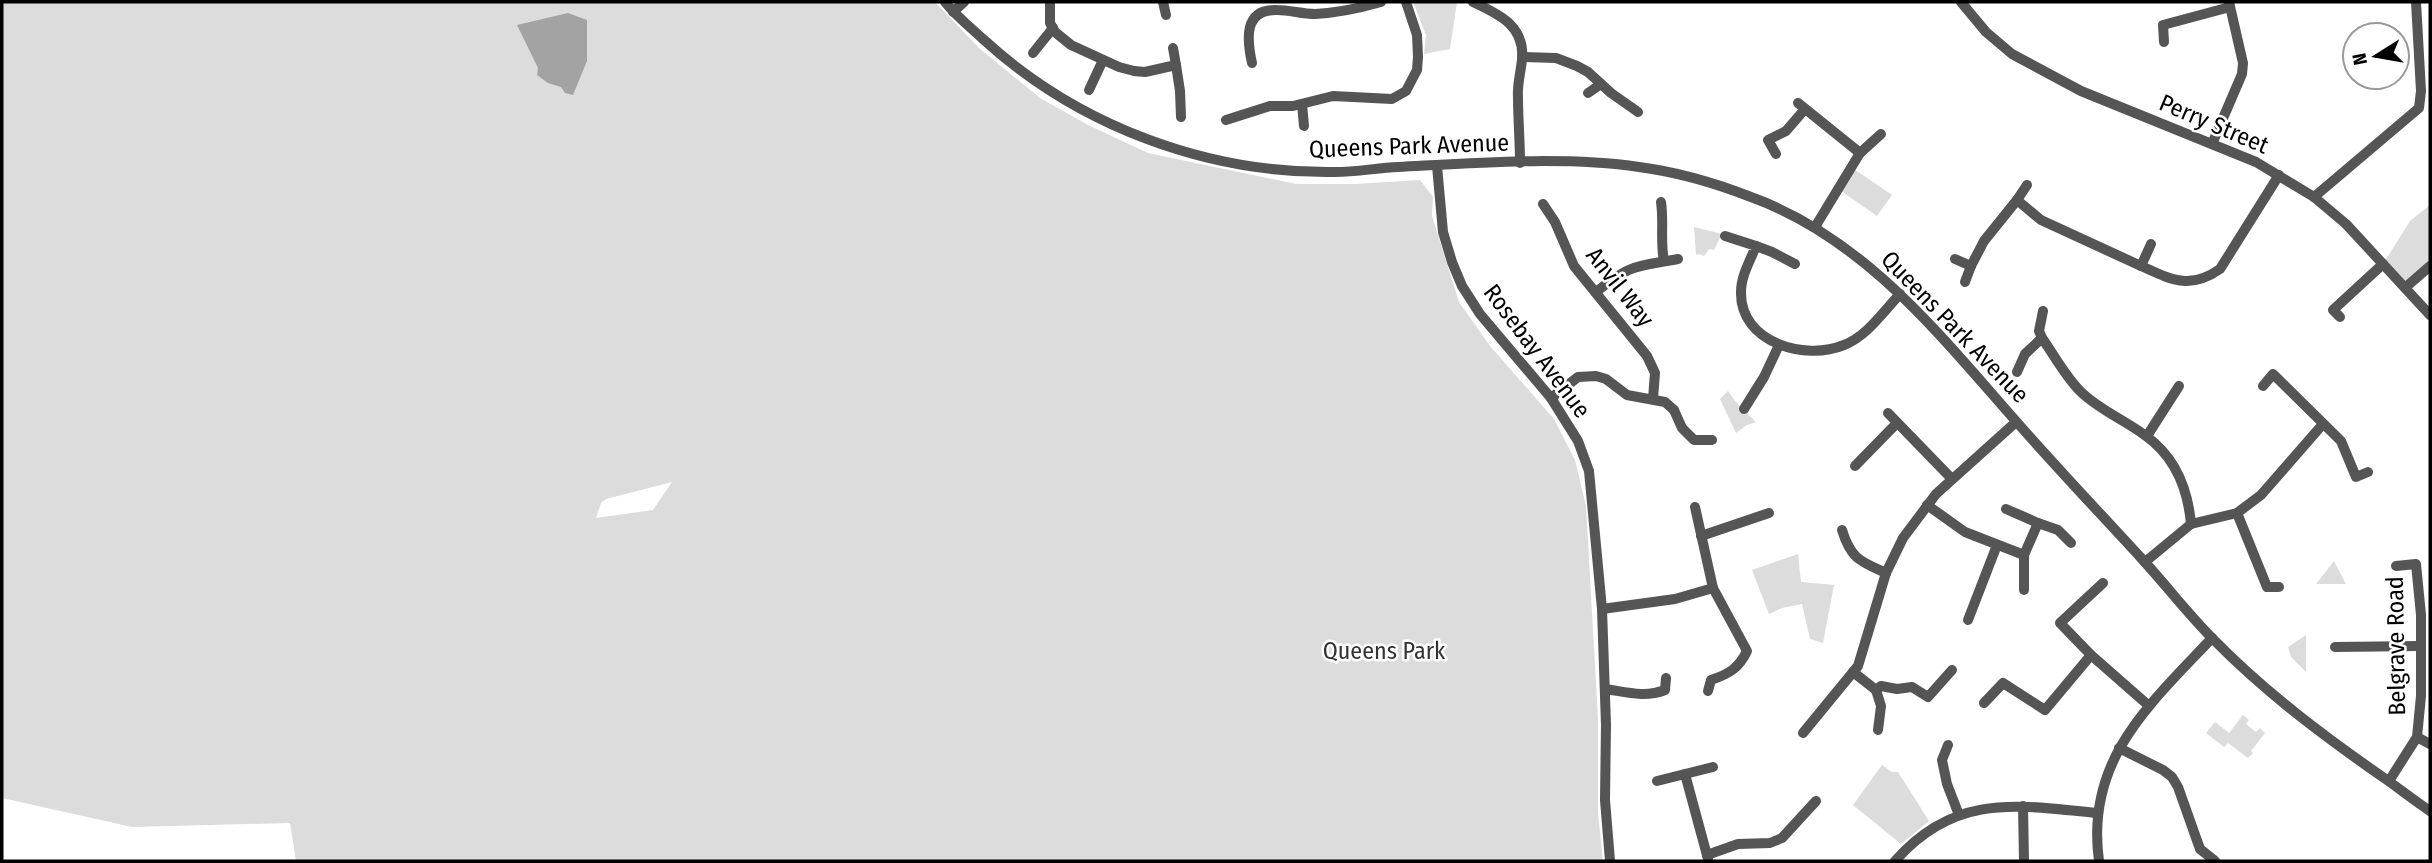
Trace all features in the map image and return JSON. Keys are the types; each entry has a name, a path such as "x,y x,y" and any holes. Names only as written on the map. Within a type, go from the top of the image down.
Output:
{"street":[{"name":"Queens Park Avenue","path":"945,2 997,52 1051,92 1098,118 1167,146 1217,160 1270,169 1334,172 1520,163 1610,164 1683,175 1756,198 1815,227 1870,266 1928,322 2212,638 2270,693 2334,743 2430,811"},
{"path":"953,12 964,2"},
{"path":"1050,2 1049,12 1053,28 1071,45 1134,71 1145,72 1176,65"},
{"path":"1163,2 1166,15"},
{"path":"1252,63 1247,34 1254,19 1261,13 1277,10 1297,14 1330,13 1381,2"},
{"path":"1226,120 1270,106 1293,106 1333,96 1392,99 1406,91 1417,70 1419,57 1417,35 1406,2"},
{"path":"1473,2 1509,21 1520,40 1520,163"},
{"name":"Perry Street","path":"1961,2 1986,32 2012,54 2081,91 2189,137 2212,144 2279,175 2314,197 2346,224 2430,315"},
{"path":"2314,197 2425,107 2421,91 2416,2"},
{"path":"2164,42 2163,25 2230,4 2243,63 2242,74 2212,144"},
{"path":"1295,27 1297,14"},
{"path":"1033,53 1053,28"},
{"path":"1173,48 1181,117"},
{"path":"1522,57 1556,58 1588,72 1638,112"},
{"path":"1089,90 1103,60"},
{"path":"1588,93 1601,84"},
{"path":"1302,104 1304,126"},
{"path":"1776,154 1768,140 1786,131 1802,106 1860,153"},
{"path":"1815,227 1860,153 1881,134"},
{"name":"Rosebay Avenue","path":"1437,166 1443,232 1462,286 1480,314 1551,398 1578,441 1589,471 1602,609 1605,800 1610,861"},
{"path":"2017,200 2041,220 2169,279 2180,281 2208,277 2220,269 2279,175"},
{"path":"1965,282 1989,234 2027,184"},
{"path":"1661,202 1664,222 1661,246 1664,261"},
{"name":"Anvil Way","path":"1542,204 1555,222 1574,266 1652,365 1655,373 1653,398"},
{"path":"1725,236 1772,251 1795,264"},
{"path":"2141,266 2151,244"},
{"path":"1756,246 1741,281 1743,309 1765,337 1779,345 1805,351 1820,351 1846,345 1866,331 1900,294"},
{"path":"1596,292 1628,269 1678,259"},
{"path":"1955,259 1971,266"},
{"path":"2324,300 2337,314 2383,264"},
{"path":"2406,287 2430,266"},
{"path":"2043,311 2039,331 2042,338 2080,391 2147,436 2168,457 2185,493 2191,524"},
{"path":"2017,372 2025,354 2042,338"},
{"path":"1744,409 1764,377 1779,345"},
{"path":"2263,386 2273,374 2341,441 2356,481 2368,472"},
{"path":"1551,398 1578,377 1596,376 1605,379 1627,395 1665,402 1674,410 1682,428 1694,440 1712,440"},
{"path":"2147,436 2179,386"},
{"path":"1888,413 1951,478"},
{"path":"1803,733 1858,666 1886,573 1903,538 1951,478 2016,422"},
{"path":"1856,466 1896,424"},
{"path":"2145,562 2191,524 2237,513 2261,495 2323,424"},
{"path":"1927,505 1957,527 2024,555"},
{"path":"1695,507 1713,588 1747,650 1742,662 1731,672 1711,680 1708,691"},
{"path":"2006,509 2058,530 2071,543"},
{"path":"1701,536 1769,513"},
{"path":"2237,513 2267,587"},
{"path":"2024,590 2024,555 2038,523"},
{"path":"1842,530 1852,555 1886,573"},
{"path":"1968,620 1997,545"},
{"path":"1835,551 1847,547"},
{"name":"Belgrave Road","path":"2389,781 2417,737 2421,696 2421,615 2416,564 2396,566"},
{"path":"2104,583 2060,623 2148,705"},
{"path":"2253,584 2280,587"},
{"path":"1602,609 1664,601 1713,588"},
{"path":"2099,861 2097,813 2119,748 2148,705 2212,638"},
{"path":"2335,647 2420,646"},
{"path":"1984,703 2003,683 2045,710 2091,654"},
{"path":"1876,690 1881,686 1896,689 1912,687 1928,697 1952,670"},
{"path":"1853,673 1876,690 1881,706 1878,730"},
{"path":"1605,690 1628,692 1637,696 1661,692 1665,690 1666,678"},
{"path":"2417,737 2430,744"},
{"path":"1948,746 1942,760 1959,815"},
{"path":"2119,748 2172,777 2200,849 2216,861"},
{"path":"1657,781 1713,766"},
{"path":"1685,774 1708,858 1738,844 1770,843 1782,838 1816,801"},
{"path":"1895,861 1933,827 1959,815 1990,807 2023,806 2097,813"},
{"path":"2023,806 2024,861"}],"green space":[{"name":"Queens Park","path":"2,2 935,2 979,48 1040,98 1088,125 1148,153 1296,184 1420,180 1433,197 1432,216 1459,302 1490,346 1554,419 1575,460 1586,506 1598,719 1598,813 1603,861 296,861 290,823 132,827 2,798","holes":["672,482 653,510 596,518 601,503 606,499"]},
{"path":"1413,2 1457,2 1450,49 1424,54 1426,35"},
{"path":"1851,167 1892,195 1877,216 1837,188"},
{"path":"2430,205 2430,266 2406,287 2383,264 2410,221"},
{"path":"1694,227 1722,234 1714,250 1709,249 1704,256 1696,255"},
{"path":"1728,391 1756,422 1736,433 1720,399"},
{"path":"1798,554 1801,582 1834,585 1823,643 1810,639 1802,604 1769,614 1752,570"},
{"path":"2334,561 2346,584 2316,584"},
{"path":"2306,635 2306,672 2291,657 2288,647"},
{"path":"2243,715 2249,720 2246,724 2256,732 2260,728 2265,733 2248,758 2228,743 2224,747 2206,733 2215,722 2229,733"},
{"path":"1882,765 1892,772 1898,772 1929,821 1901,844 1853,805"}],"shaded area":[{"path":"568,13 587,20 587,61 573,95 565,93 561,87 548,83 537,75 538,68 517,25"}]}
